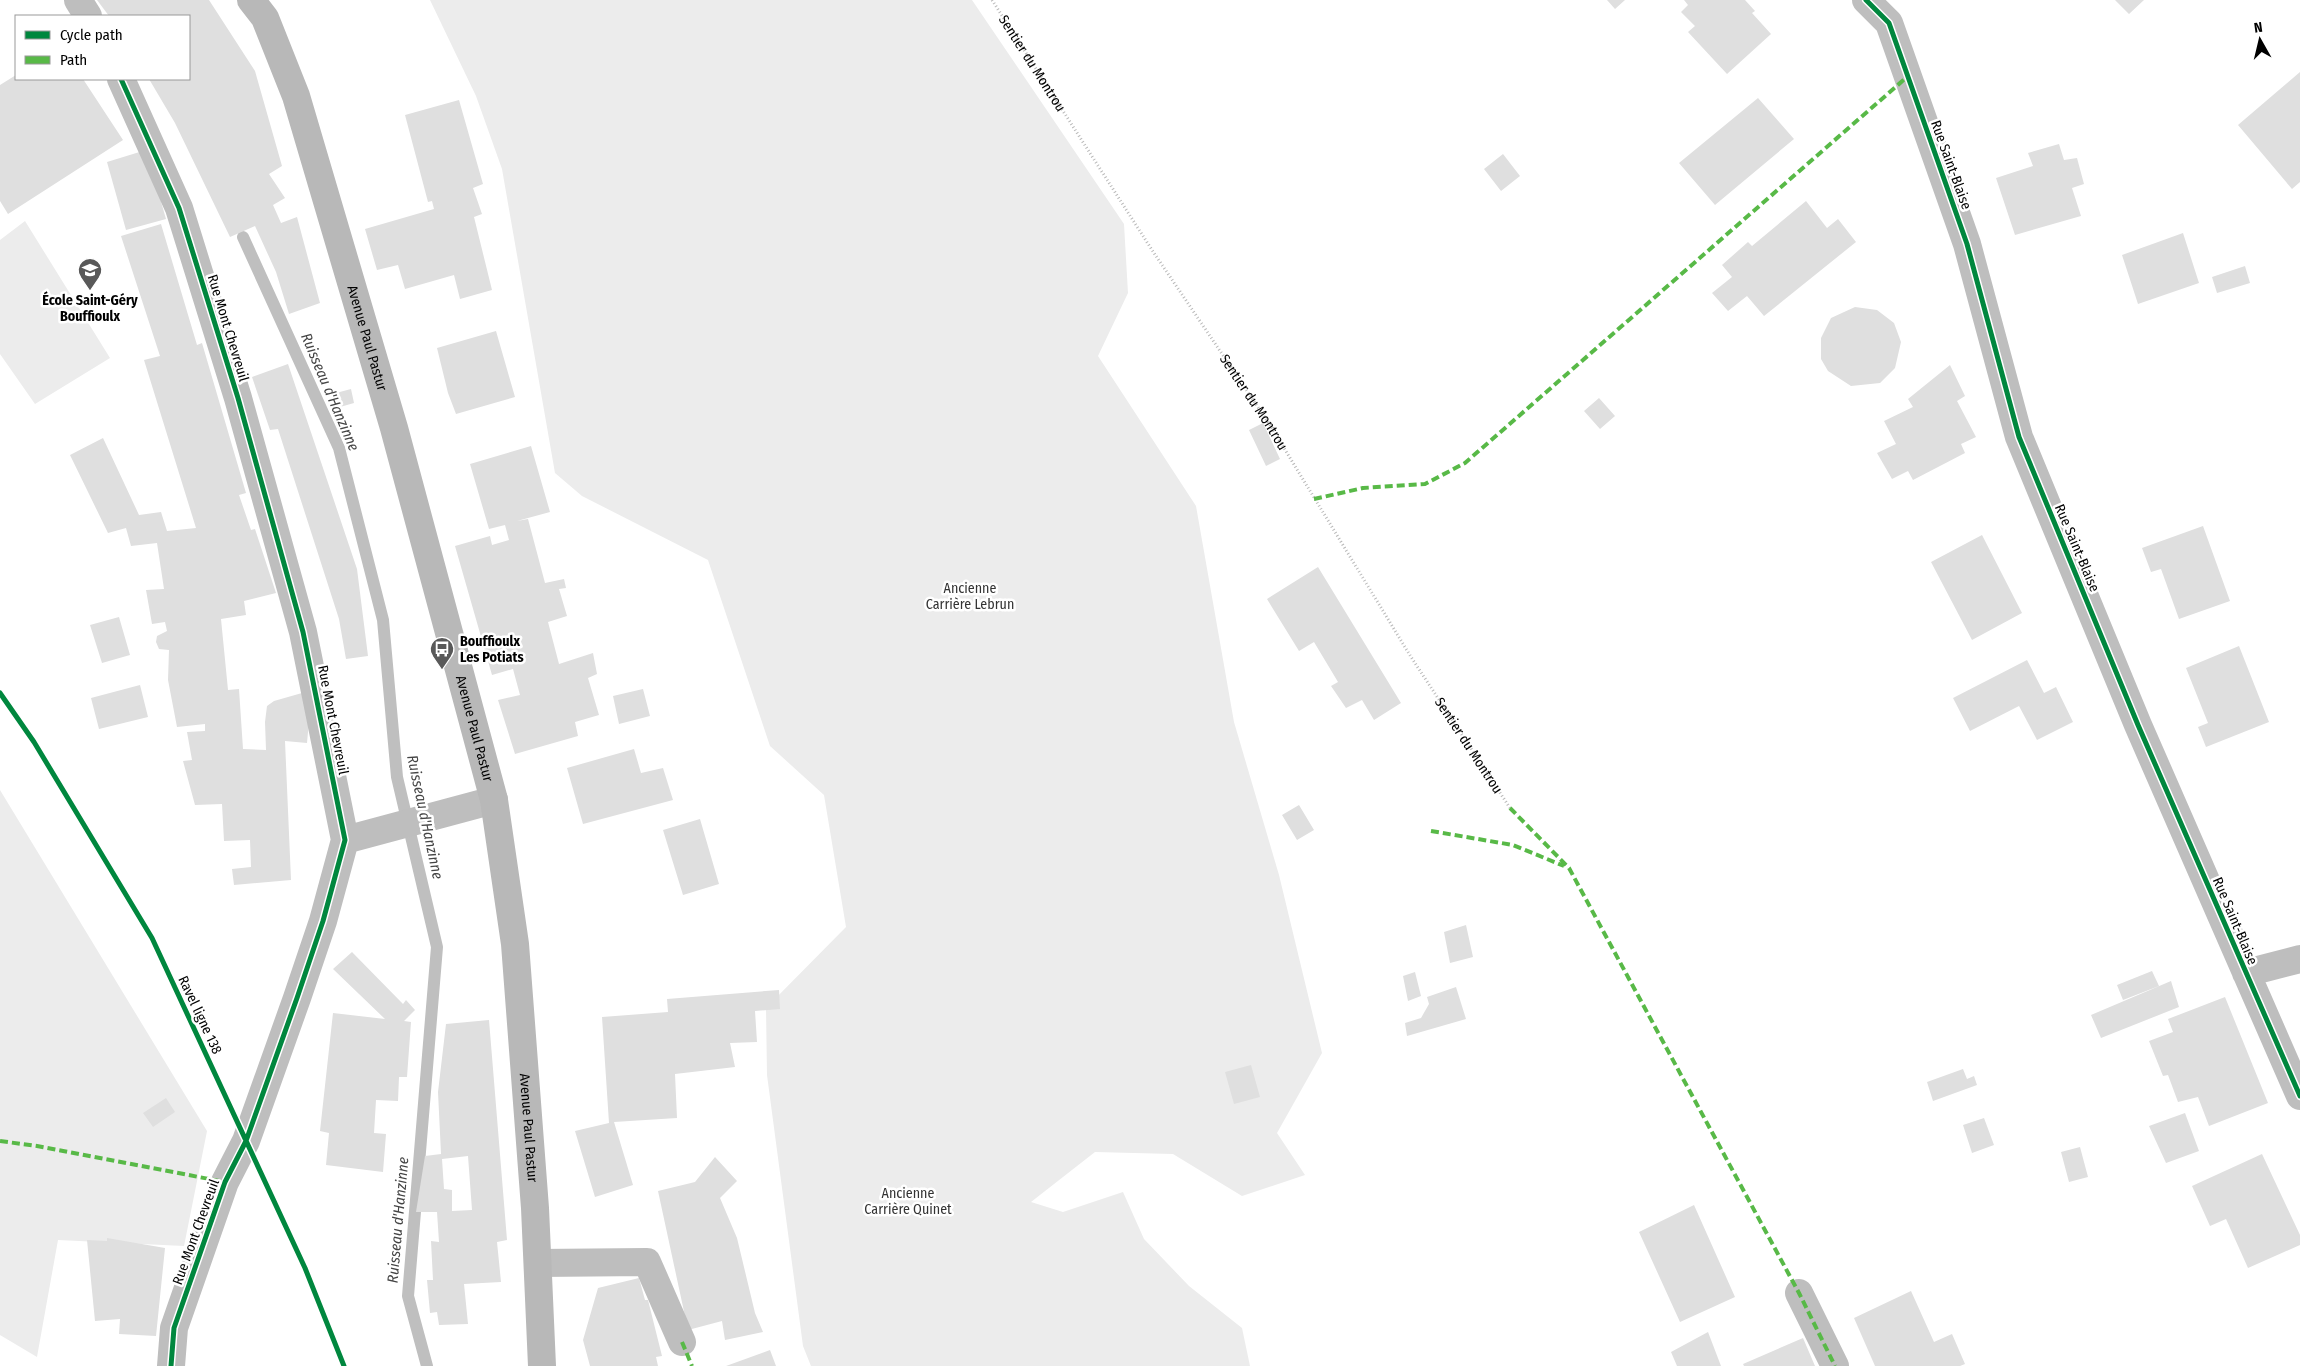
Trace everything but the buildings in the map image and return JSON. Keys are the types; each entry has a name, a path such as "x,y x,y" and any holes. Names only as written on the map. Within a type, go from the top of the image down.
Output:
{"main road":[{"name":"Avenue Paul Pastur","path":"251,0 265,18 296,96 394,428 494,800 515,944 538,1263 542,1366"}],"street":[{"path":"78,0 87,15"},
{"name":"Rue Saint-Blaise","path":"1866,0 1889,23 1967,244 2019,437 2138,725 2300,1096"},
{"name":"Rue Mont Chevreuil","path":"121,80 179,208 238,398 303,632 345,840 323,921 297,998 246,1140 225,1182 174,1328 171,1366"},
{"path":"345,840 494,800"},
{"path":"2246,973 2300,959"},
{"path":"538,1263 647,1262 682,1342"},
{"path":"1799,1293 1835,1366"}],"green space":[{"path":"430,0 972,0 1124,224 1128,293 1098,356 1196,506 1234,722 1279,875 1322,1053 1277,1133 1305,1175 1242,1196 1173,1154 1095,1152 1031,1202 1063,1212 1123,1192 1144,1239 1189,1286 1242,1328 1250,1366 811,1366 803,1346 767,1075 766,1008 846,927 824,795 770,746 708,560 582,496 555,473 502,169 476,96"},
{"path":"25,221 110,358 35,404 0,354 0,240"},
{"path":"0,790 207,1131 184,1246 58,1240 37,1357 0,1335"}],"waterway":[{"name":"Ruisseau d'Hanzinne","path":"243,237 339,448 383,620 397,777 437,947 408,1296 427,1366"}],"marked path":[{"path":"1314,499 1363,488 1425,484 1465,463 1907,77"},
{"path":"1510,808 1569,868 1799,1293 1835,1366"},
{"path":"1431,831 1513,845 1564,866"},
{"path":"0,1141 37,1146 225,1182"},
{"path":"682,1342 692,1366"}],"cycle path":[{"path":"1866,0 1889,23 1967,244 2019,437 2138,725 2300,1096"},
{"path":"121,80 179,208 238,398 303,632 345,840 323,921 297,998 246,1141 225,1182 174,1328 171,1366"},
{"name":"Ravel ligne 138","path":"0,693 34,742 152,938 305,1268 344,1366"}],"place":[{"name":"École Saint-Géry Bouffioulx","path":"90,291"},
{"name":"Bouffioulx Les Potiats","path":"442,670"}],"park label":[{"name":"Ancienne Carrière Lebrun","path":"970,596"},
{"name":"Ancienne Carrière Quinet","path":"908,1202"}]}
